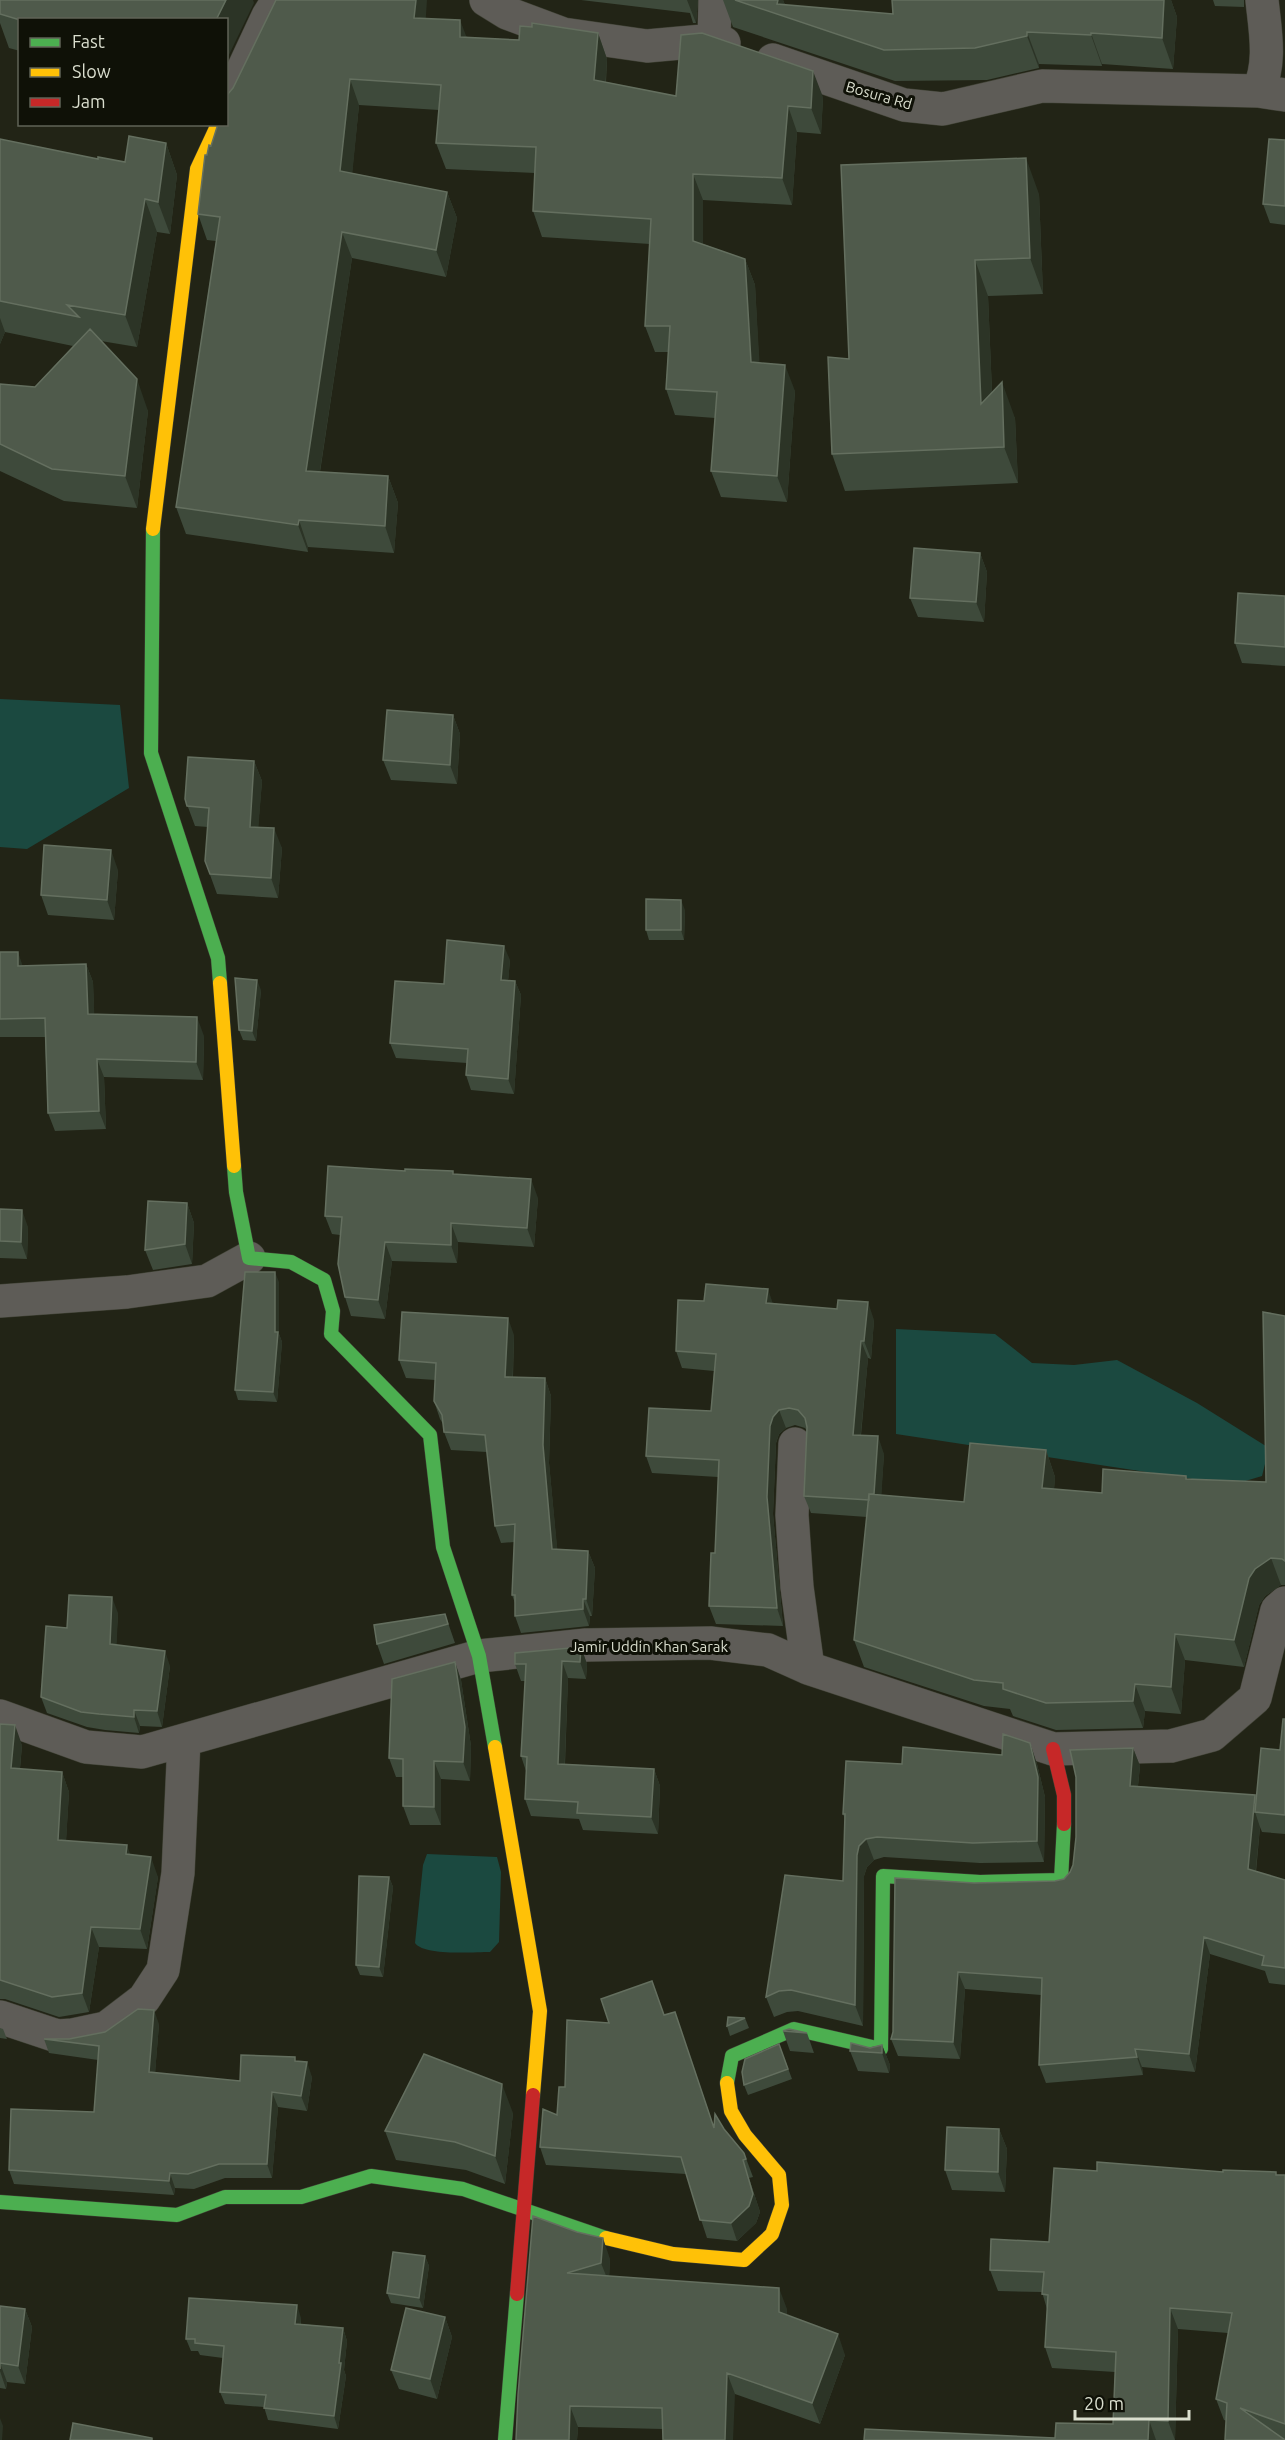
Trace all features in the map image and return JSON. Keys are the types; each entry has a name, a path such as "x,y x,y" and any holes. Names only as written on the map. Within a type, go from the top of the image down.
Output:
{"street":[{"path":"228,102 268,16 278,0"},
{"name":"Bosura Rd","path":"486,0 507,13 563,34 647,46 714,40 904,105 943,109 1042,86 1272,93"},
{"path":"714,40 715,0"},
{"path":"1263,0 1267,48 1266,75 1272,93"},
{"path":"217,126 197,169 153,528 151,753 218,958 236,1192 249,1258"},
{"path":"0,1301 127,1292 207,1281 249,1258 291,1262 324,1280 333,1311 331,1334 430,1435 443,1547 479,1656 540,2012 505,2440"},
{"path":"795,1444 792,1515 797,1587 808,1668"},
{"name":"Jamir Uddin Khan Sarak","path":"0,1716 86,1747 142,1752 479,1656 586,1645 710,1643 768,1650 808,1668 1053,1749 1171,1746 1212,1736 1255,1698 1277,1610 1285,1603"},
{"path":"0,2017 57,2036 73,2036 106,2028 144,1999 163,1970 177,1884 184,1740"},
{"path":"0,2202 177,2215 225,2197 301,2197 371,2176 463,2189 591,2235 673,2254 744,2260 772,2234 782,2205 779,2175 745,2135 731,2111 728,2082 732,2056 794,2028 881,2049 884,1876 980,1882 1061,1880 1064,1854 1064,1795 1053,1749"}],"water":[{"path":"0,699 120,705 129,788 27,849 0,847"},
{"path":"896,1329 995,1334 1032,1363 1074,1365 1117,1360 1197,1403 1269,1448 1262,1476 1232,1485 896,1434"},
{"path":"427,1854 497,1857 501,1872 499,1942 490,1952 438,1952 420,1947 415,1943 423,1865"}],"building":[{"path":"0,0 226,0 217,18 18,19 0,14"},
{"path":"276,0 416,0 414,18 460,20 460,37 519,40 520,26 532,27 532,23 598,33 594,80 676,96 681,35 702,33 813,71 811,108 788,106 782,178 693,174 693,241 745,259 751,362 785,365 777,476 711,471 717,392 666,389 670,326 645,326 651,219 533,211 536,147 436,143 441,85 350,79 340,171 447,192 436,250 342,232 306,471 388,476 385,526 299,520 298,525 176,507 220,217 198,214 205,155 207,155 209,145 211,146 217,126 228,126 228,94"},
{"path":"735,0 778,0 777,4 893,14 892,0 1164,0 1162,38 1091,33 1091,35 1027,32 1027,36 975,48 884,50"},
{"path":"129,136 166,143 158,202 145,199 125,315 67,305 79,317 0,301 0,139 98,159 98,157 125,162"},
{"path":"1269,139 1285,140 1285,206 1263,204"},
{"path":"1026,158 1030,258 975,260 981,404 1002,382 1004,447 832,454 828,357 849,359 841,165"},
{"path":"90,329 137,379 125,476 52,469 0,444 0,384 35,387"},
{"path":"914,548 980,553 976,602 910,598"},
{"path":"1238,593 1285,596 1285,647 1235,643"},
{"path":"387,710 453,715 450,765 383,760"},
{"path":"188,757 254,761 250,827 274,828 271,878 210,874 205,861 209,808 187,806 185,799"},
{"path":"44,845 111,850 107,900 41,895"},
{"path":"646,899 681,900 681,930 646,930"},
{"path":"447,940 504,946 501,980 515,981 508,1079 466,1075 468,1049 390,1043 395,981 444,984"},
{"path":"0,952 18,952 18,966 86,964 88,1014 197,1017 196,1062 97,1059 99,1111 48,1113 45,1018 0,1019"},
{"path":"235,978 257,980 252,1031 239,1030"},
{"path":"328,1166 405,1171 405,1169 453,1171 453,1174 531,1179 527,1228 451,1223 451,1245 385,1242 378,1300 345,1297 338,1264 342,1217 325,1216"},
{"path":"148,1201 187,1203 185,1244 145,1250"},
{"path":"0,1209 22,1210 21,1242 0,1241"},
{"path":"245,1272 275,1272 275,1332 278,1332 273,1392 235,1390"},
{"path":"706,1284 768,1289 766,1303 837,1309 838,1300 868,1302 864,1341 861,1341 853,1435 878,1436 874,1494 869,1494 869,1500 804,1496 807,1427 805,1418 798,1410 789,1408 779,1410 773,1417 770,1426 767,1497 777,1608 709,1606 711,1553 715,1553 719,1460 646,1456 649,1408 711,1411 716,1354 676,1351 678,1300 704,1301"},
{"path":"402,1312 508,1318 505,1377 545,1378 543,1445 552,1549 588,1551 586,1599 583,1599 583,1609 515,1616 515,1595 512,1595 515,1524 495,1526 485,1435 444,1432 442,1415 434,1401 436,1363 399,1360"},
{"path":"1263,1312 1285,1316 1285,1561 1271,1558 1255,1569 1249,1578 1234,1640 1175,1634 1171,1687 1135,1684 1133,1701 1046,1703 1003,1689 1003,1683 974,1680 854,1640 869,1494 964,1502 970,1443 1046,1450 1042,1488 1102,1493 1103,1469 1186,1476 1186,1479 1266,1482"},
{"path":"69,1595 112,1597 110,1644 165,1651 157,1711 134,1710 134,1717 81,1712 41,1697 46,1626 67,1628"},
{"path":"445,1614 448,1624 377,1644 374,1625"},
{"path":"581,1647 580,1662 562,1661 558,1764 654,1769 651,1817 577,1813 578,1802 525,1799 527,1757 521,1756 526,1664 515,1664 515,1653"},
{"path":"455,1662 465,1727 463,1762 434,1761 434,1807 403,1806 403,1759 389,1758 392,1679"},
{"path":"1283,1719 1285,1719 1285,1815 1255,1812 1261,1748 1280,1750"},
{"path":"0,1724 15,1725 11,1768 62,1772 58,1840 127,1845 126,1854 151,1857 140,1929 91,1927 82,1993 52,1997 0,1980"},
{"path":"1003,1734 1030,1743 1038,1777 1037,1841 973,1843 877,1837 866,1839 859,1846 857,1855 855,2005 791,1990 779,1991 766,1997 785,1875 843,1881 846,1761 902,1764 903,1747 1002,1755"},
{"path":"1133,1748 1130,1786 1255,1795 1248,1869 1285,1880 1285,1968 1262,1965 1264,1956 1204,1937 1189,2054 1135,2049 1137,2057 1039,2065 1042,1978 958,1972 953,2042 891,2039 893,2032 895,1878 974,1883 1064,1879 1073,1865 1076,1837 1076,1777 1070,1750"},
{"path":"359,1876 389,1877 379,1967 356,1965"},
{"path":"652,1981 664,2015 675,2012 714,2128 715,2114 746,2159 743,2160 753,2194 749,2206 731,2223 700,2220 681,2157 540,2147 543,2109 557,2115 559,2087 565,2087 567,2020 609,2023 601,1999"},
{"path":"138,2009 154,2010 149,2072 240,2081 241,2055 295,2057 295,2061 307,2062 301,2096 272,2092 267,2164 219,2164 188,2174 170,2173 169,2181 9,2170 11,2109 94,2112 99,2046 44,2039 69,2039 105,2032"},
{"path":"728,2017 745,2018 727,2026"},
{"path":"789,2029 807,2033 783,2031"},
{"path":"851,2043 870,2048 882,2045 882,2053 850,2051"},
{"path":"779,2044 788,2069 744,2085 742,2072 745,2059"},
{"path":"424,2054 502,2084 495,2156 455,2142 385,2131"},
{"path":"947,2127 999,2129 998,2172 945,2170"},
{"path":"1097,2162 1223,2172 1223,2170 1276,2172 1276,2175 1285,2175 1285,2424 1240,2408 1285,2440 1225,2440 1227,2403 1216,2399 1232,2313 1170,2308 1168,2421 1149,2420 1148,2440 864,2440 865,2429 1055,2438 1056,2423 1113,2424 1116,2352 1045,2347 1048,2295 1042,2294 1044,2272 990,2270 991,2239 1049,2242 1054,2168 1097,2171"},
{"path":"533,2216 577,2232 603,2238 601,2263 567,2273 779,2288 779,2312 838,2334 812,2403 727,2373 725,2440 663,2440 662,2408 570,2406 569,2440 516,2440"},
{"path":"393,2252 425,2256 419,2298 387,2293"},
{"path":"189,2298 297,2305 295,2324 343,2328 334,2416 264,2408 266,2395 220,2392 224,2346 195,2343 195,2339 186,2339"},
{"path":"0,2306 25,2309 18,2366 0,2363"},
{"path":"406,2308 445,2317 430,2379 391,2370"},
{"path":"73,2423 152,2438 152,2440 70,2440"}],"traffic: fast":[{"path":"153,529 151,753 218,958 220,983"},
{"path":"234,1166 236,1192 249,1258 291,1262 324,1280 333,1311 331,1334 430,1435 443,1547 479,1656 495,1747"},
{"path":"727,2083 732,2056 794,2029 881,2049 883,1876 980,1882 1061,1880 1064,1824"},
{"path":"0,2202 177,2215 225,2197 301,2197 371,2176 463,2189 606,2238"},
{"path":"505,2440 517,2294"}],"traffic: slow":[{"path":"153,529 197,169 217,126"},
{"path":"220,983 234,1166"},
{"path":"495,1747 540,2011 533,2095"},
{"path":"606,2238 673,2254 744,2260 772,2234 782,2205 779,2175 745,2135 731,2111 727,2083"}],"traffic: jam":[{"path":"1053,1749 1064,1795 1064,1824"},
{"path":"517,2294 533,2095"}]}
